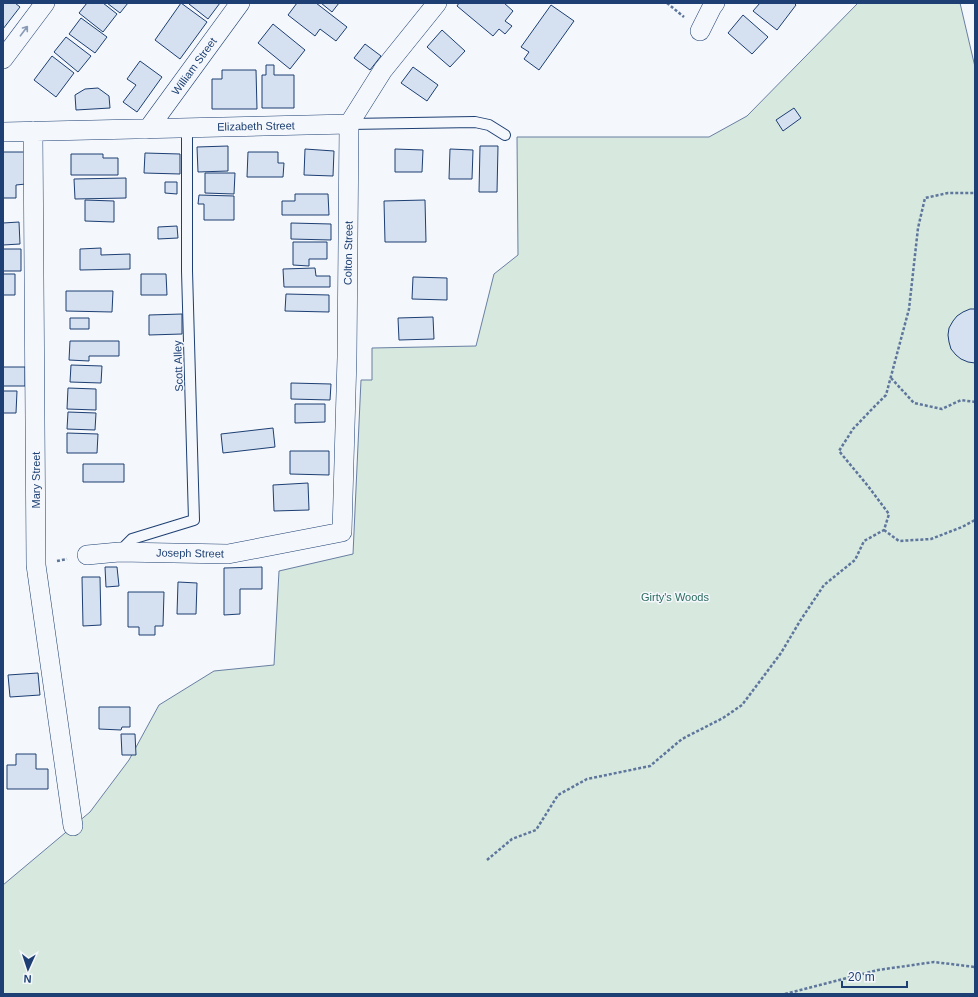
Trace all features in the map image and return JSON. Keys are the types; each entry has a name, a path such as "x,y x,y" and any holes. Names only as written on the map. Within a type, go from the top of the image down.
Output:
{"street":[{"path":"3,59 45,3"},
{"name":"William Street","path":"148,129 240,3"},
{"path":"349,124 383,70 437,3"},
{"path":"700,30 712,4"},
{"name":"Elizabeth Street","path":"3,132 349,124"},
{"name":"Colton Street","path":"342,532 347,357 349,124"},
{"name":"Mary Street","path":"33,131 36,565 73,826"},
{"name":"Joseph Street","path":"87,555 119,552 228,554 342,532"}],"lane":[{"name":"Elizabeth Street","path":"349,124 475,122 489,125 505,135"},
{"name":"Scott Alley","path":"119,552 132,538 194,520 187,271 186,128"}],"path":[{"path":"487,860 512,839 536,830 558,795 587,779 650,766 682,739 723,718 742,705 780,653 824,585 855,560 864,541 884,530 889,514 839,451 853,429 886,395 909,309 918,228 925,198 948,193 975,193"},
{"path":"891,378 914,403 942,409 960,400 975,402"},
{"path":"884,530 899,541 931,539 962,527 975,520"},
{"path":"36,565 87,555"},
{"path":"785,994 878,970 927,962 975,967"}],"green space":[{"name":"Girty's Woods","path":"858,3 960,3 975,67 975,994 3,994 3,885 90,812 129,760 159,705 214,671 274,665 279,571 353,554 361,380 372,380 372,348 476,346 494,274 518,255 517,137 709,137 747,116"}],"building":[{"path":"3,3 15,3 20,7 3,29"},
{"path":"87,3 103,3 117,14 103,32 79,13"},
{"path":"107,3 128,3 120,13"},
{"path":"181,3 207,22 180,59 155,40"},
{"path":"220,3 208,19 189,4"},
{"path":"297,3 316,3 347,27 336,41 320,29 315,36 288,15"},
{"path":"321,3 339,3 332,12"},
{"path":"459,3 504,3 513,11 505,21 512,26 505,34 499,29 493,36 457,6"},
{"path":"760,3 794,3 796,5 777,30 753,11"},
{"path":"551,5 574,21 539,70 524,59 529,52 521,47"},
{"path":"743,15 768,37 752,54 728,33"},
{"path":"81,18 107,37 95,53 69,34"},
{"path":"273,24 305,50 290,69 258,43"},
{"path":"442,30 465,51 450,67 427,47"},
{"path":"66,37 91,56 78,72 54,52"},
{"path":"365,44 381,56 370,70 354,58"},
{"path":"52,56 74,73 56,97 34,80"},
{"path":"140,61 162,77 137,112 123,102 136,85 127,79"},
{"path":"266,65 274,65 274,75 294,75 294,108 262,108 262,75 266,75"},
{"path":"413,67 438,85 427,101 401,83"},
{"path":"222,70 256,70 257,109 212,109 212,79 222,79"},
{"path":"98,88 109,96 110,108 76,110 75,95 85,89"},
{"path":"794,108 801,118 783,131 776,120"},
{"path":"228,146 228,171 198,172 197,147"},
{"path":"480,146 498,146 497,192 479,192"},
{"path":"305,149 334,151 333,176 304,175"},
{"path":"395,149 423,150 422,172 395,172"},
{"path":"450,149 473,150 472,179 449,179"},
{"path":"3,152 25,152 26,184 16,185 16,198 3,198"},
{"path":"248,152 278,152 278,163 284,163 283,177 247,177"},
{"path":"145,153 180,154 180,174 144,173"},
{"path":"71,154 103,154 103,158 118,158 118,175 71,175"},
{"path":"205,173 235,173 234,194 205,193"},
{"path":"126,178 126,198 75,199 74,179"},
{"path":"165,182 177,182 177,194 165,193"},
{"path":"295,194 328,194 329,215 282,215 282,201 295,201"},
{"path":"199,195 234,196 234,220 204,220 204,204 198,204"},
{"path":"85,200 114,201 114,222 85,221"},
{"path":"425,200 426,242 385,242 384,201"},
{"path":"19,222 20,244 3,245 3,223"},
{"path":"291,223 331,224 331,240 291,239"},
{"path":"177,226 178,238 158,239 158,227"},
{"path":"293,242 327,242 327,259 309,259 309,266 293,265"},
{"path":"101,248 101,255 130,254 130,269 80,270 80,249"},
{"path":"3,249 21,249 21,271 3,271"},
{"path":"315,268 316,276 330,276 330,287 284,287 283,269"},
{"path":"3,274 15,274 15,295 3,295"},
{"path":"141,274 166,274 167,295 141,295"},
{"path":"413,277 447,278 447,300 412,299"},
{"path":"66,291 113,291 112,312 66,311"},
{"path":"286,294 329,295 329,312 285,311"},
{"path":"970,309 975,309 975,363 968,362 956,355 951,349 948,335 949,328 957,316"},
{"path":"182,314 182,334 149,335 149,315"},
{"path":"433,317 434,339 399,340 398,318"},
{"path":"70,318 89,318 89,329 70,329"},
{"path":"70,341 119,341 119,356 89,356 89,361 69,360"},
{"path":"71,365 102,366 101,383 70,382"},
{"path":"3,367 25,367 25,386 3,386"},
{"path":"291,383 331,384 330,400 291,399"},
{"path":"68,388 96,389 96,410 67,409"},
{"path":"3,391 17,391 16,413 3,413"},
{"path":"295,404 325,404 325,422 295,423"},
{"path":"68,412 96,413 95,430 67,429"},
{"path":"273,428 275,447 223,453 221,434"},
{"path":"67,433 98,434 97,453 67,453"},
{"path":"290,451 329,451 329,475 290,474"},
{"path":"83,464 124,464 124,482 83,482"},
{"path":"308,483 309,510 274,511 273,485"},
{"path":"105,567 117,567 119,586 106,587"},
{"path":"262,567 262,589 240,589 240,614 224,615 224,568"},
{"path":"82,577 100,577 101,625 83,626"},
{"path":"178,582 197,583 196,614 177,614"},
{"path":"128,592 164,592 163,626 155,626 155,635 139,635 139,627 128,627"},
{"path":"38,673 40,695 10,697 8,675"},
{"path":"99,707 130,707 130,727 122,727 121,730 99,729"},
{"path":"121,734 135,734 136,755 122,755"},
{"path":"16,754 36,754 36,769 48,769 48,789 7,789 7,765 16,765"}]}
